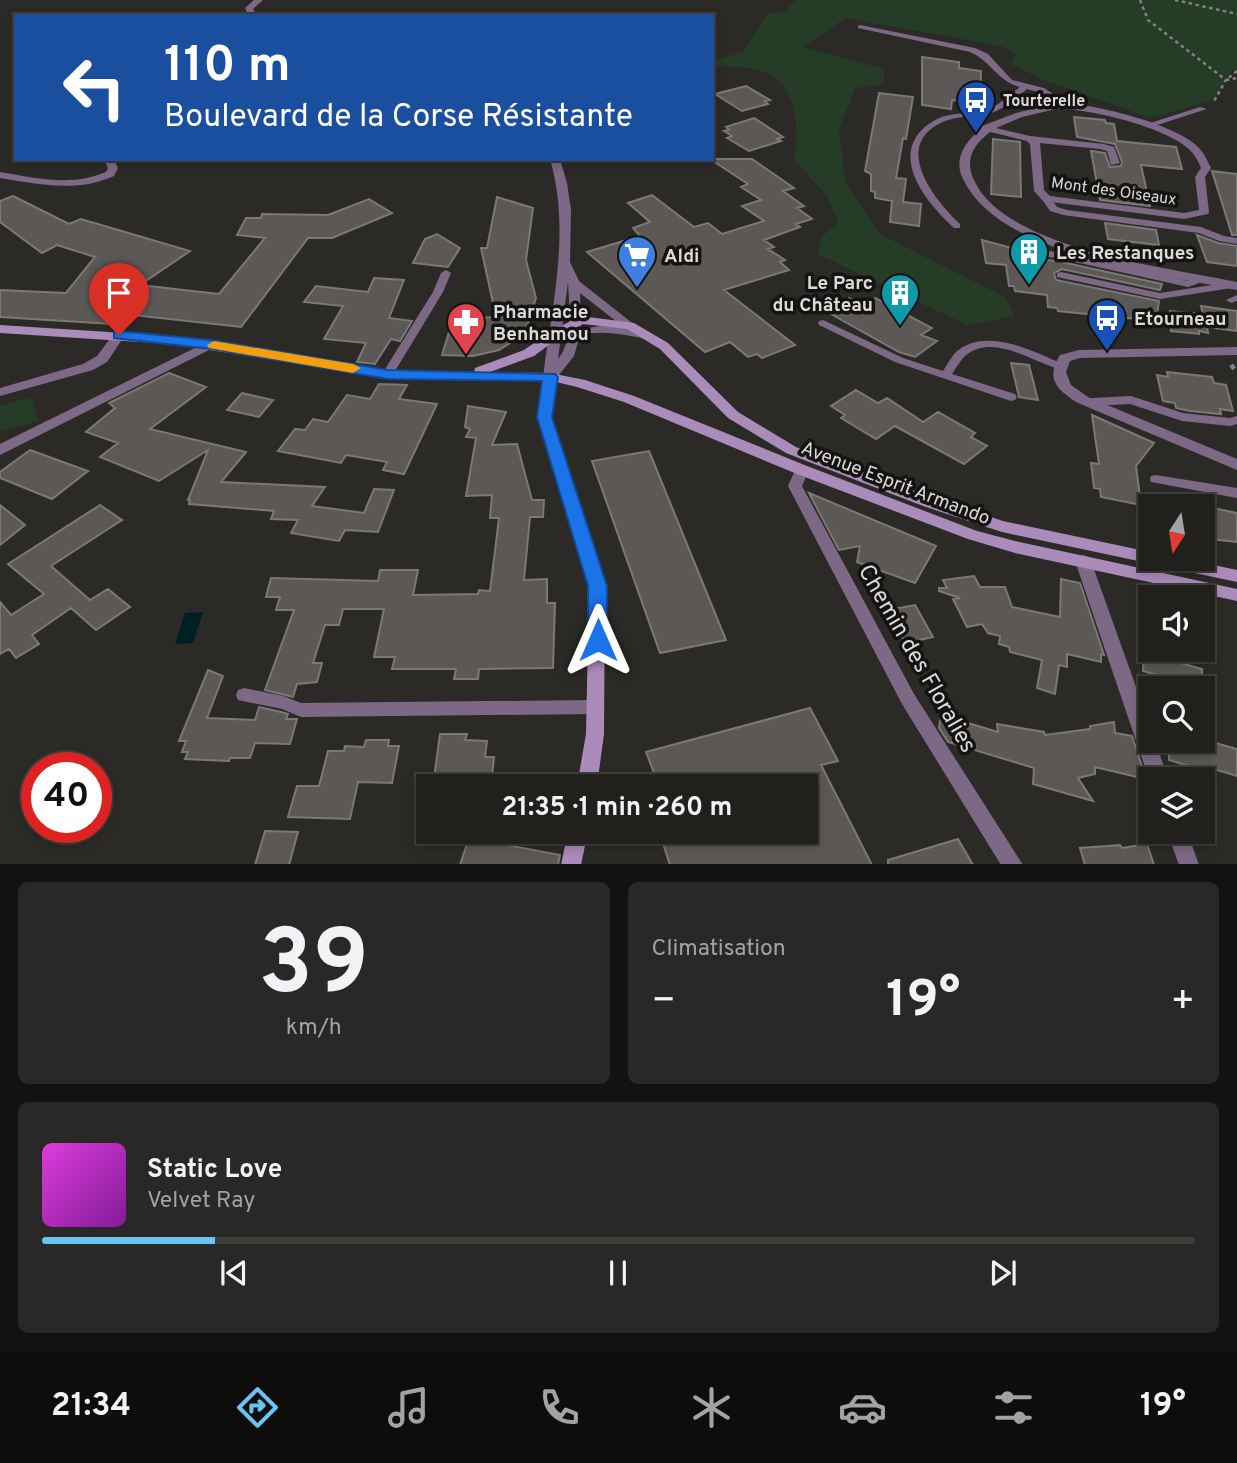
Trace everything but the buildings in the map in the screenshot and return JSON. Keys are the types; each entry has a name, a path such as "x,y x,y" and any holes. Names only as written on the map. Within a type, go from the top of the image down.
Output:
{"street":[{"path":"252,14 249,8 259,0"},
{"path":"1148,125 1102,111 1066,106 1048,107 985,128 966,148 964,172 971,188 997,214 1028,233 1051,242 1234,286"},
{"name":"Mont des Oiseaux","path":"1030,139 1035,143 1039,191 1047,199 1167,215 1195,215 1204,212 1200,177 1206,168 1201,154 1194,146 1148,125"},
{"name":"Mont des Oiseaux","path":"985,128 1030,139 1111,149 1115,163"},
{"path":"0,175 84,184 110,174 113,168 110,161"},
{"path":"556,161 563,189 565,212 556,337 545,417 597,586 595,734 589,774"},
{"path":"550,377 568,356 575,327 574,283 563,260"},
{"path":"574,283 630,326"},
{"name":"Avenue Esprit Armando","path":"575,327 596,320 630,326 648,336 664,346 733,415 791,450 928,502 1002,526 1138,555"},
{"path":"460,375 514,360 575,327"},
{"name":"Avenue Esprit Armando","path":"0,329 119,335 211,344 388,374 550,377 629,399 802,470 973,535 1237,595"},
{"path":"0,392 88,368 102,359 119,335"},
{"path":"0,450 211,344"},
{"path":"1237,351 1091,353 1065,358 1059,366 1059,380 1067,390 1237,466"},
{"name":"Chemin des Floralies","path":"802,470 795,486 908,699 1013,864"},
{"path":"1083,561 1155,767"},
{"name":"Avenue Esprit Armando","path":"1213,571 1237,576"},
{"path":"571,864 575,844"},
{"path":"1182,844 1189,864"}],"lane":[{"path":"860,27 972,50 985,56 1009,82 1041,90 1066,106"},
{"path":"957,226 931,202 918,179 913,163 918,142 927,130 939,121 967,112 990,111 1026,86"},
{"path":"1148,125 1203,109"},
{"path":"1047,199 1052,209 1066,213 1201,230 1222,240 1237,241"},
{"path":"1028,252 1057,255 1188,284 1205,279"},
{"path":"388,374 438,292 446,273"},
{"path":"1061,275 1160,296 1234,286"},
{"path":"823,323 870,348 1011,397"},
{"path":"575,327 618,329 648,336"},
{"path":"945,376 962,353 988,344 1006,347 1059,366"},
{"path":"1092,402 1131,400 1182,417 1230,422 1237,420"},
{"path":"1156,479 1237,493"},
{"path":"244,695 283,703 300,710 596,707"}],"path":[{"path":"1140,0 1149,20 1226,80 1237,78"},
{"path":"1175,0 1237,14"},
{"path":"1203,109 1216,102 1226,80 1237,71"}],"green space":[{"path":"795,0 1237,0 1237,71 1233,70 1213,100 1151,118 1044,80 1011,64 1016,54 1001,46 845,18 803,47 884,69 884,84 855,88 839,131 846,183 880,234 1005,297 1015,316 967,325 818,254 821,237 838,223 827,196 794,160 796,123 791,99 777,80 766,73 747,68 714,65 714,60 743,52 767,14 785,12"},
{"path":"32,397 38,421 0,432 0,406"}],"water":[{"path":"203,612 193,643 175,644 185,613"}],"slow traffic":[{"path":"214,345 353,368"}],"place":[{"name":"Tourterelle","path":"976,134"},
{"name":"Les Restanques","path":"1029,286"},
{"name":"Aldi","path":"637,289"},
{"name":"Le Parc du Château","path":"900,327"},
{"name":"Etourneau","path":"1107,352"},
{"name":"Pharmacie Benhamou","path":"466,356"}],"route":[{"path":"119,335 211,344 388,374 550,377 545,417 597,586 598,640"}]}
